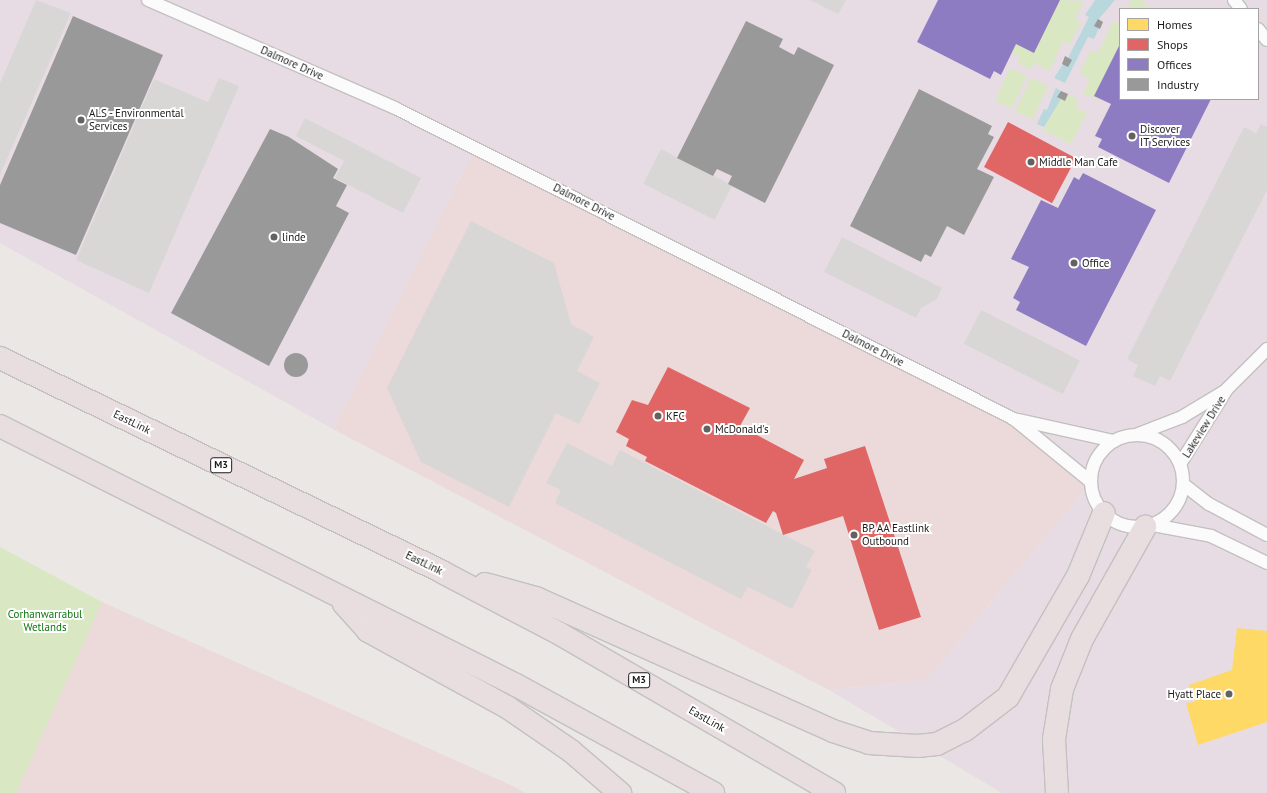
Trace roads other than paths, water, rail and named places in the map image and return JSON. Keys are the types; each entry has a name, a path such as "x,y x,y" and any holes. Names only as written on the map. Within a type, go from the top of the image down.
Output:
{"highway":[{"name":"EastLink","path":"0,358 442,572 560,634 834,793"},
{"path":"0,426 332,591 516,685 712,793"},
{"path":"442,572 536,598 851,738 884,745 918,746 937,744 965,730 1008,697 1078,576 1104,513"},
{"path":"1056,793 1054,739 1062,689 1082,639 1149,526"},
{"path":"332,591 368,631 507,707 571,751 620,793"}],"street":[{"name":"Dalmore Drive","path":"148,0 395,108 1014,419 1091,482"},
{"path":"1234,0 1241,8"},
{"path":"1259,30 1267,40"},
{"name":"Lakeview Drive","path":"1131,436 1182,417 1227,389 1267,350"},
{"name":"Lakeview Drive","path":"1180,464 1227,389"},
{"name":"Dalmore Drive","path":"1014,419 1114,442"},
{"path":"1149,526 1174,509 1183,484 1180,464 1170,449 1155,438 1131,436 1114,442 1097,459 1091,482 1093,493 1104,513 1123,525 1149,526 1211,536 1267,563"},
{"path":"1183,484 1209,504 1267,534"}],"water":[{"path":"1095,0 1115,0 1098,20 1095,26 1099,28 1094,39 1088,37 1065,83 1054,78 1063,64 1071,60 1068,58 1089,17 1085,15"},
{"path":"1056,88 1061,91 1058,97 1061,99 1044,127 1037,124 1044,109 1047,110"}],"place":[{"name":"ALS - Environmental Services","path":"81,120"},
{"name":"Discover IT Services","path":"1132,136"},
{"name":"Middle Man Cafe","path":"1031,162"},
{"name":"linde","path":"274,237"},
{"name":"Office","path":"1074,263"},
{"name":"KFC","path":"658,416"},
{"name":"McDonald's","path":"707,429"},
{"name":"BP AA Eastlink Outbound","path":"854,535"},
{"name":"Hyatt Place","path":"1229,694"}],"park label":[{"name":"Corhanwarrabul Wetlands","path":"45,621"}]}
